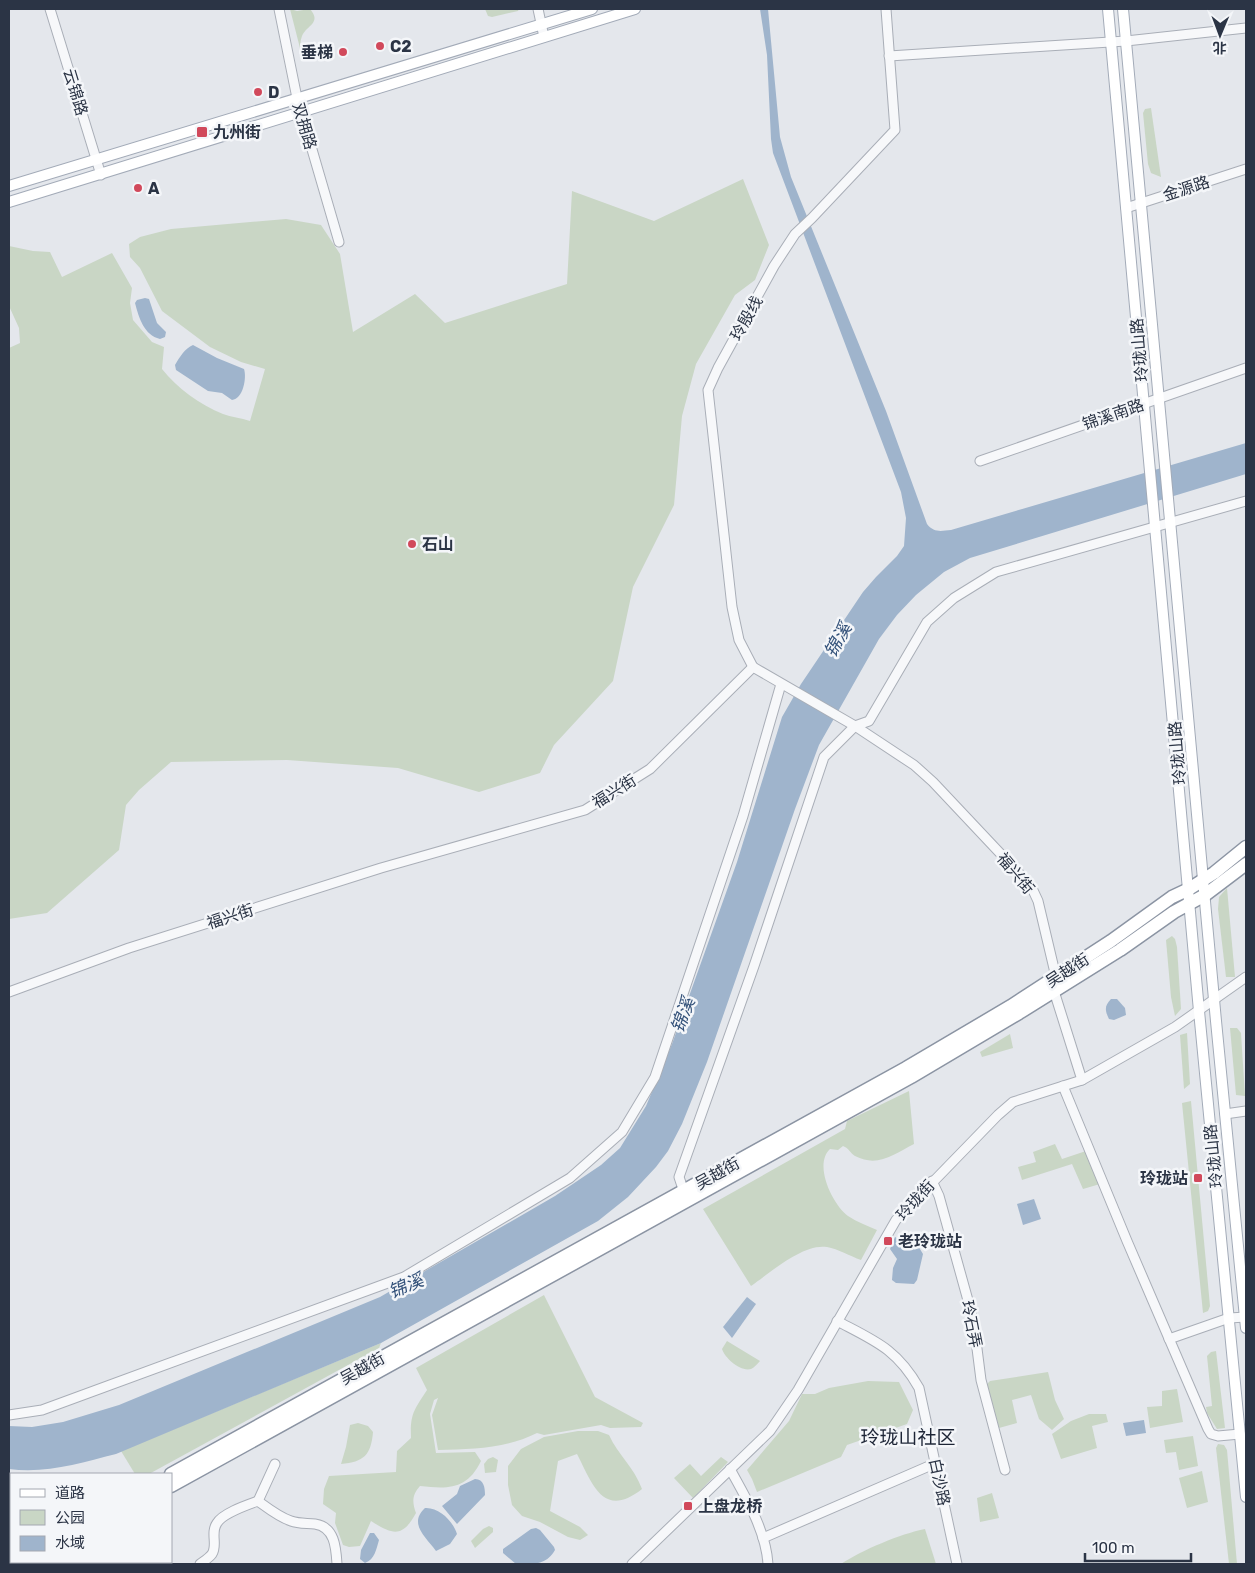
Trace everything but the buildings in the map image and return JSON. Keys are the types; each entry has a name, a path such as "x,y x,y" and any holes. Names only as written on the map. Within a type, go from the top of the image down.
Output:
{"highway":[{"name":"吴越街","path":"172,1473 906,1068 1056,977 1111,941 1172,897 1204,879 1246,846"},
{"name":"吴越街","path":"172,1485 911,1077 1120,950 1174,912 1205,895 1246,864"}],"main road":[{"path":"9,186 592,9"},
{"path":"9,202 102,175 635,9"},
{"name":"玲珑山路","path":"1108,9 1199,1011 1246,1497"},
{"name":"玲珑山路","path":"1123,9 1246,1328"}],"street":[{"name":"云锦路","path":"50,9 102,175"},
{"name":"双拥路","path":"279,9 297,98 339,242"},
{"path":"538,9 544,37"},
{"name":"玲殷线","path":"753,667 739,640 732,606 708,390 755,300 795,234 895,130 886,9"},
{"path":"889,56 1126,41 1246,28"},
{"name":"金源路","path":"1126,208 1246,168"},
{"name":"锦溪南路","path":"980,461 1246,368"},
{"path":"684,1192 679,1177 754,966 824,757 855,726 869,721 928,622 954,598 996,572 1170,521 1246,501"},
{"name":"福兴街","path":"9,992 129,948 380,868 584,810 650,769 753,667 855,726 914,765 933,782 1031,886 1038,901 1056,977"},
{"path":"9,1415 42,1410 404,1277 570,1178 622,1132 655,1077 743,816 781,684"},
{"name":"玲珑街","path":"632,1564 770,1431 798,1390 896,1220 998,1115 1013,1102 1082,1080 1175,1027 1246,977"},
{"path":"1054,991 1082,1080"},
{"path":"1063,1086 1127,1241 1211,1434 1218,1436 1240,1434"},
{"path":"1225,1114 1246,1111"},
{"name":"玲石弄","path":"932,1181 939,1196 970,1304 975,1327 981,1380 1005,1470"},
{"path":"1169,1339 1229,1318 1246,1317"},
{"name":"白沙路","path":"837,1321 881,1344 909,1371 919,1388 957,1564"},
{"path":"763,1538 936,1463"},
{"path":"200,1564 213,1553 215,1524 221,1518 258,1500 275,1464"},
{"path":"730,1469 744,1493 763,1538 767,1550 768,1564"},
{"path":"258,1500 283,1518 326,1528 331,1533 334,1542 337,1564"}],"green space":[{"path":"290,9 297,11 310,9 315,18 302,36 301,52"},
{"path":"485,9 519,9 518,11 492,17 488,16"},
{"path":"1151,108 1161,177 1151,173 1148,164 1143,113 1145,109"},
{"path":"743,179 769,245 755,280 735,295 696,364 682,416 674,505 633,587 613,681 554,745 540,773 479,792 398,768 287,760 171,762 139,790 126,805 119,850 47,913 9,919 9,348 20,343 19,328 9,306 9,246 50,252 62,277 112,253 132,288 130,303 133,320 152,342 164,347 162,369 182,389 206,406 223,414 250,421 265,369 241,362 210,347 162,311 140,268 130,257 129,244 140,237 171,229 286,219 321,225 340,254 353,332 415,294 445,323 567,284 572,191 654,221"},
{"path":"1227,888 1235,977 1226,977 1218,909 1219,897"},
{"path":"1172,936 1177,947 1181,1009 1175,1016 1171,997 1166,940"},
{"path":"1230,1028 1237,1028 1241,1033 1245,1096 1236,1095"},
{"path":"1187,1033 1190,1084 1184,1089 1180,1035"},
{"path":"1010,1034 1013,1048 982,1057 980,1052"},
{"path":"909,1091 914,1144 879,1160 871,1161 855,1156 843,1146 838,1150 830,1149 825,1156 824,1174 836,1203 848,1216 877,1230 861,1260 831,1248 818,1247 797,1254 751,1286 703,1209 845,1129 847,1121"},
{"path":"1191,1101 1210,1306 1208,1311 1203,1313 1182,1103"},
{"path":"1055,1144 1062,1159 1086,1151 1100,1184 1083,1189 1072,1164 1022,1180 1018,1167 1036,1162 1033,1152"},
{"path":"544,1295 595,1397 643,1423 641,1427 610,1428 601,1425 544,1435 537,1433 513,1442 489,1447 438,1450 432,1415 438,1398 434,1400 430,1414 436,1453 475,1452 481,1461 476,1471 470,1478 456,1486 420,1486 415,1492 414,1505 416,1513 406,1527 401,1530 391,1531 371,1521 360,1546 349,1547 343,1545 335,1523 336,1513 323,1504 324,1489 329,1476 396,1472 397,1451 411,1438 411,1423 414,1412 427,1390 416,1368"},
{"path":"727,1341 760,1361 751,1369 738,1366 730,1360 722,1349"},
{"path":"381,1343 379,1348 151,1473 134,1473 121,1451"},
{"path":"1216,1351 1225,1428 1217,1429 1207,1413 1206,1407 1212,1406 1207,1356 1211,1352"},
{"path":"1048,1372 1055,1400 1064,1419 1052,1430 1039,1419 1031,1395 1012,1400 1017,1423 999,1428 987,1384 990,1381"},
{"path":"868,1381 899,1382 913,1410 907,1424 847,1445 841,1457 757,1492 747,1470 789,1421 802,1394 815,1394 829,1388"},
{"path":"1177,1389 1183,1422 1150,1428 1147,1407 1162,1406 1162,1391"},
{"path":"1089,1414 1106,1414 1108,1422 1092,1426 1097,1448 1061,1459 1052,1434 1071,1421"},
{"path":"358,1423 368,1426 373,1432 368,1452 361,1459 341,1464 350,1425"},
{"path":"578,1431 598,1431 609,1435 635,1474 642,1489 629,1498 618,1501 608,1499 600,1494 594,1486 577,1454 558,1461 550,1511 580,1527 588,1535 580,1540 568,1537 540,1522 522,1516 512,1505 508,1485 508,1466 521,1449 544,1437"},
{"path":"1193,1436 1198,1466 1179,1470 1176,1452 1166,1453 1164,1440"},
{"path":"1218,1444 1224,1445 1227,1450 1237,1564 1229,1564 1216,1448"},
{"path":"493,1457 498,1460 496,1472 485,1473 484,1464"},
{"path":"721,1457 728,1462 693,1498 674,1478 690,1464 701,1476"},
{"path":"1202,1471 1208,1502 1187,1508 1179,1478"},
{"path":"992,1493 999,1518 980,1522 977,1498"},
{"path":"489,1526 493,1528 493,1532 475,1548 471,1541 483,1529"},
{"path":"925,1529 936,1564 841,1564 859,1553 882,1543"}],"water":[{"name":"锦溪","path":"760,9 768,9 780,137 791,177 886,411 927,524 932,529 938,531 951,530 1246,443 1246,474 970,558 944,572 916,595 897,615 879,639 819,745 707,1062 682,1124 668,1151 628,1197 598,1221 381,1343 116,1454 50,1469 9,1469 9,1426 32,1427 63,1422 119,1405 380,1297 555,1196 601,1165 620,1148 646,1106 672,1044 737,862 782,717 801,684 863,592 904,546 906,518 901,492 773,153 767,55"},
{"path":"149,299 157,323 166,332 165,337 160,339 154,337 143,325 135,303 137,300"},
{"path":"193,345 217,358 244,369 243,388 236,399 232,400 222,393 208,391 176,370 175,365 180,356 187,348"},
{"path":"1111,999 1117,999 1125,1008 1126,1015 1114,1020 1109,1019 1106,1009"},
{"path":"1034,1199 1041,1219 1023,1225 1017,1204"},
{"path":"895,1237 909,1245 915,1241 923,1254 917,1280 914,1284 896,1283 892,1280 893,1268 897,1259 890,1249"},
{"path":"747,1297 756,1304 732,1338 723,1327"},
{"path":"1144,1420 1146,1433 1126,1436 1123,1423"},
{"path":"475,1479 482,1482 485,1495 457,1524 442,1506 457,1494 460,1486"},
{"path":"425,1508 440,1512 445,1516 457,1534 450,1544 436,1551 418,1525 420,1514"},
{"path":"536,1528 540,1530 554,1547 555,1550 547,1559 538,1563 516,1564 503,1553 503,1549 531,1529"},
{"path":"370,1533 374,1533 379,1540 373,1557 365,1563 360,1559 361,1550"}],"place":[{"name":"C2","path":"380,46"},
{"name":"垂梯","path":"343,52"},
{"name":"D","path":"258,92"},
{"name":"九州街","path":"202,132"},
{"name":"A","path":"138,188"},
{"name":"石山","path":"412,544"},
{"name":"玲珑站","path":"1198,1178"},
{"name":"老玲珑站","path":"888,1241"},
{"name":"上盘龙桥","path":"688,1506"}],"district":[{"name":"玲珑山社区","path":"908,1437"}]}
